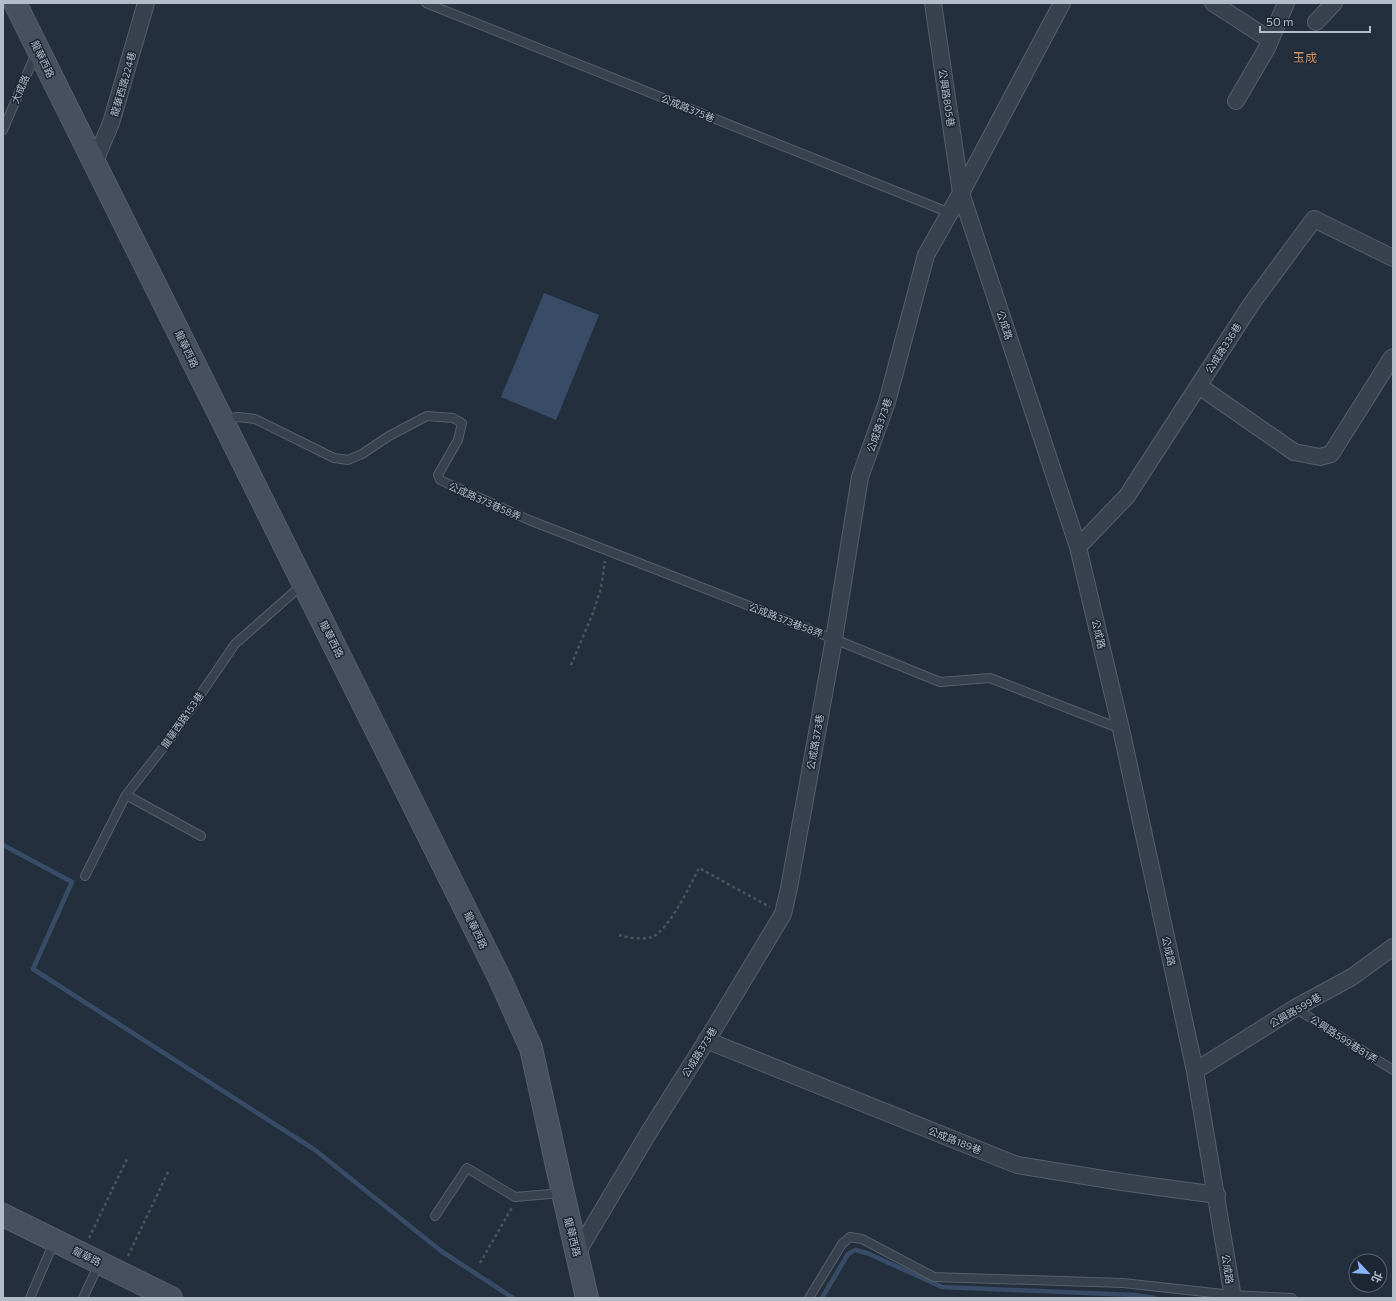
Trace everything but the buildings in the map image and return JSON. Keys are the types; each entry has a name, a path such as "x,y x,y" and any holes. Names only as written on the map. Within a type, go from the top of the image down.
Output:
{"street":[{"name":"龍華西路","path":"15,3 500,979 531,1048 587,1298"},
{"name":"龍華西路224巷","path":"94,162 111,123 146,3"},
{"name":"公興路805巷","path":"933,3 961,193"},
{"path":"961,193 1062,3"},
{"path":"1213,3 1270,40"},
{"path":"1236,102 1270,40 1286,3"},
{"path":"1316,22 1334,3"},
{"name":"公成路373巷","path":"577,1253 649,1132 783,914 834,639 860,477 887,402 926,255 961,193"},
{"name":"公成路","path":"961,193 1078,547 1121,728 1195,1071 1233,1296"},
{"name":"公成路336巷","path":"1078,547 1127,496 1252,303 1314,219 1393,258"},
{"path":"1199,386 1294,452 1320,457 1331,454 1393,357"},
{"name":"公興路599巷","path":"1195,1071 1295,1008 1352,977 1393,947"},
{"name":"公成路189巷","path":"706,1040 1017,1165 1122,1182 1217,1195"},
{"name":"龍華路","path":"3,1214 171,1298"}],"lane":[{"name":"公成路375巷","path":"426,3 950,213"},
{"name":"大成路","path":"3,130 38,49"},
{"name":"公成路373巷58弄","path":"222,420 238,417 255,419 334,458 348,460 362,454 389,436 427,416 453,418 462,423 458,440 438,475 440,480 529,520 940,682 990,678 1121,728"},
{"name":"龍華西路153巷","path":"85,876 126,795 170,739 235,644 304,584"},
{"path":"126,795 201,836"},
{"name":"公興路599巷81弄","path":"1295,1008 1393,1070"},
{"path":"435,1216 467,1168 515,1196 563,1193"},
{"path":"809,1298 842,1244 850,1238 862,1239 934,1277 1123,1283 1233,1296 1292,1298"},
{"path":"30,1298 55,1240"},
{"path":"83,1298 91,1258"}],"path":[{"path":"571,665 602,588 606,550"},
{"path":"619,935 629,938 652,937 663,928 677,908 699,868 783,914"},
{"path":"91,1258 128,1157"},
{"path":"120,1272 170,1170"},
{"path":"480,1263 519,1196"}],"water":[{"path":"544,293 599,315 556,420 501,397"}],"waterway":[{"path":"3,845 72,882 33,969 315,1150 441,1251 513,1298"},
{"path":"822,1298 848,1254 855,1250 867,1253 942,1287 1135,1295 1154,1298"}],"district":[{"name":"玉成","path":"1305,57"}]}
